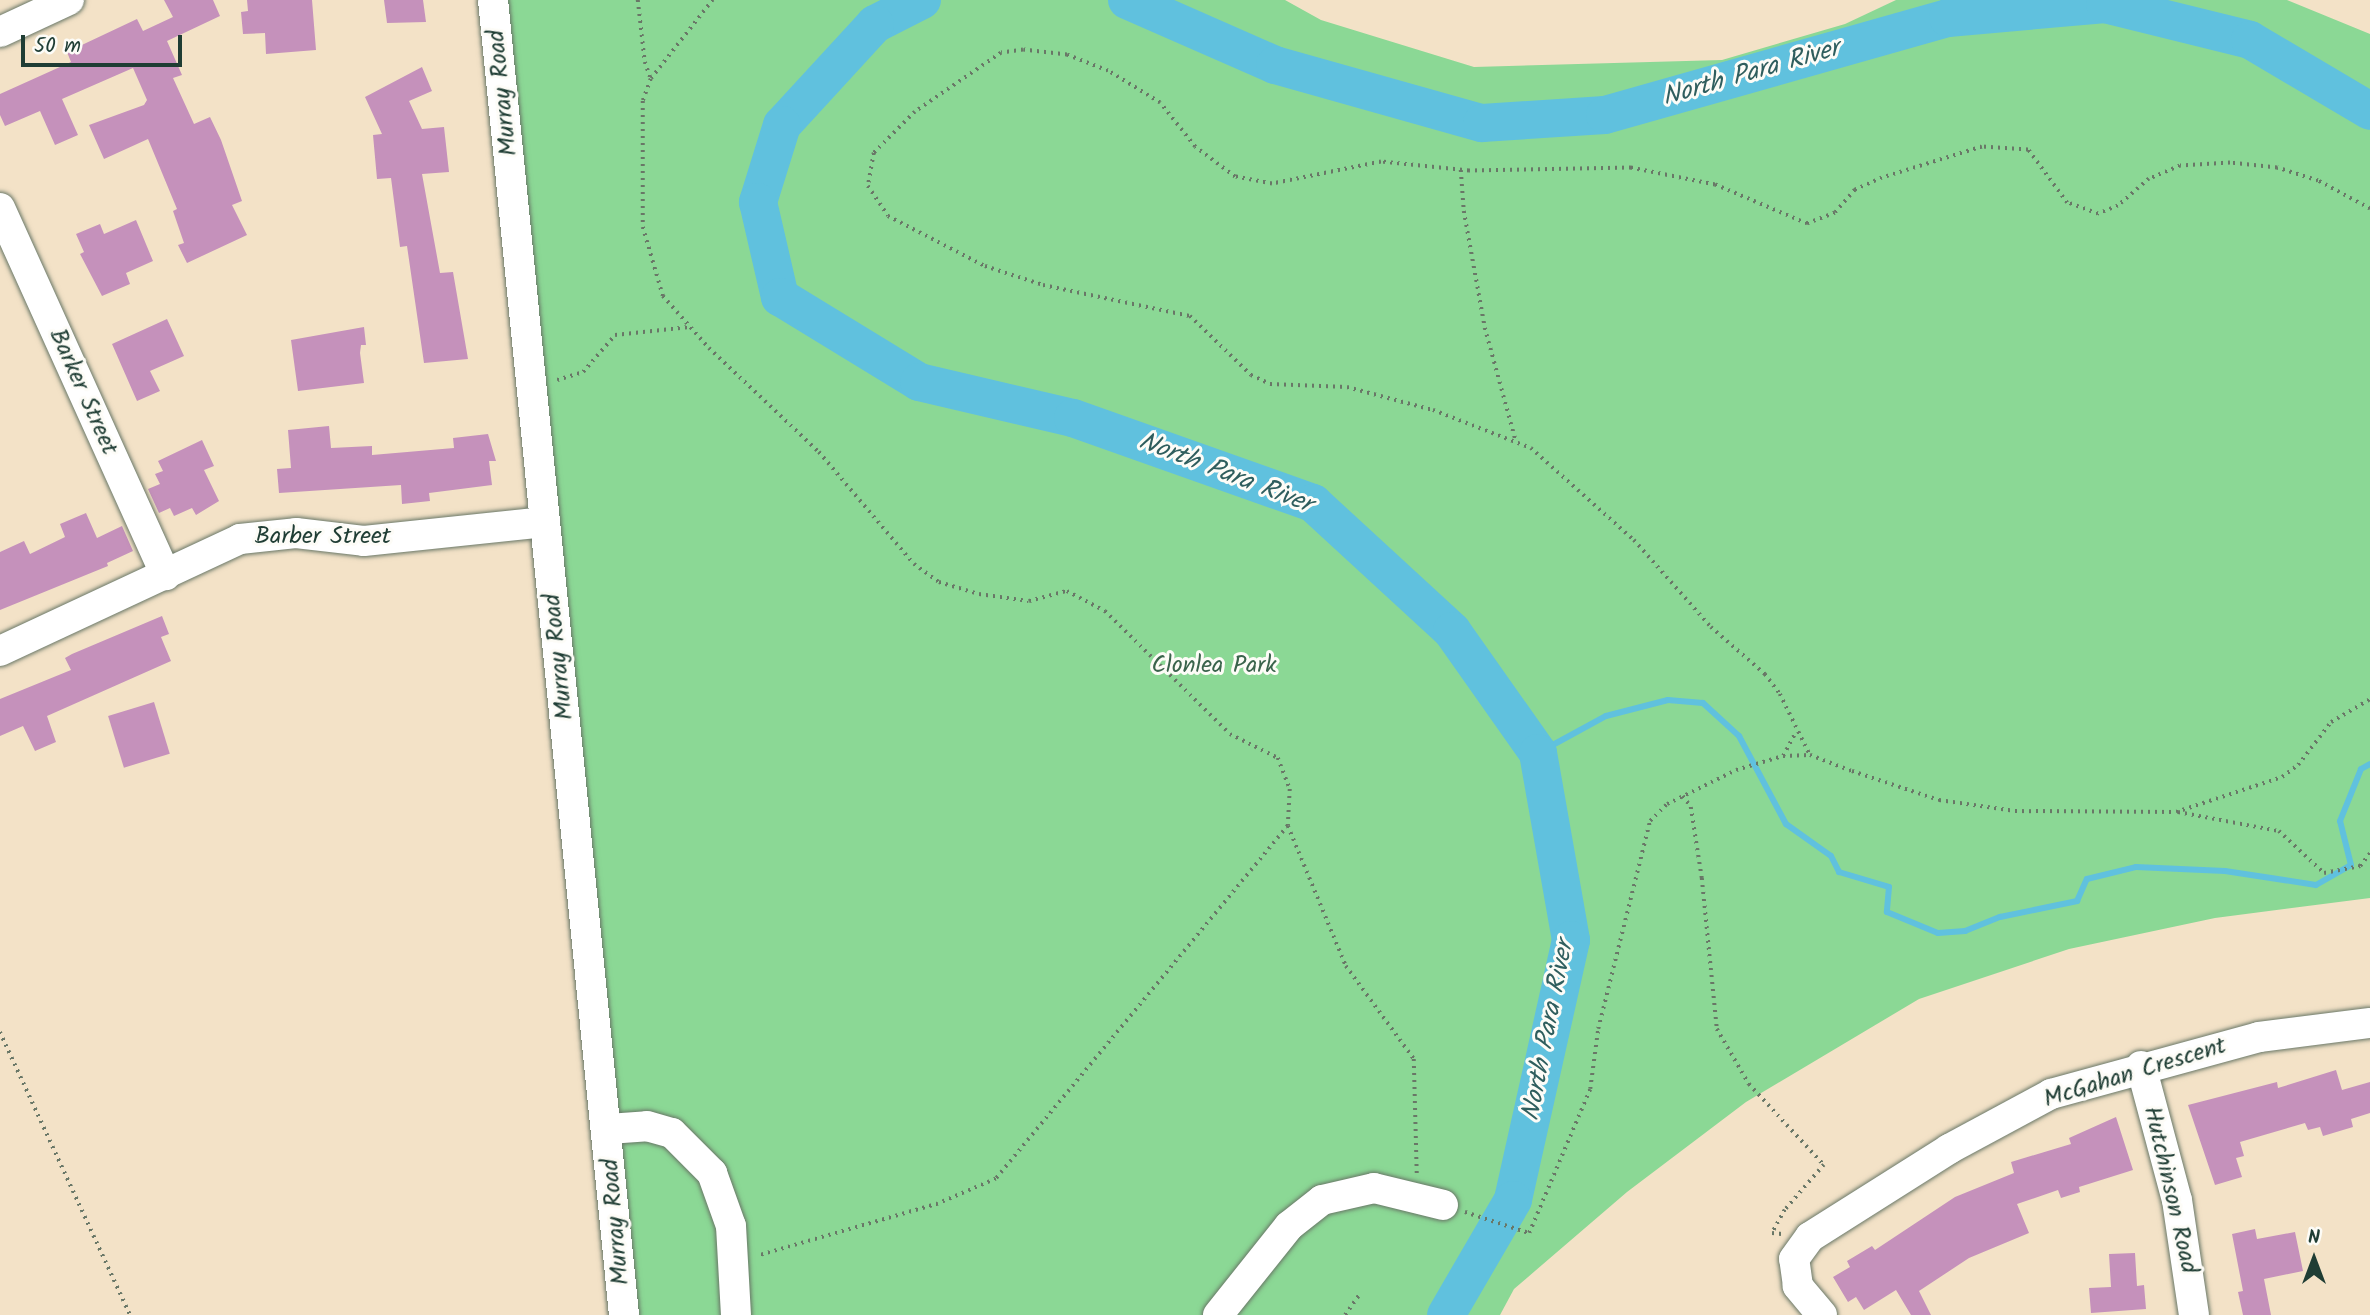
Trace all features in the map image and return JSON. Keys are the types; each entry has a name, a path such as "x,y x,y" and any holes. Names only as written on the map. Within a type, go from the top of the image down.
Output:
{"street":[{"path":"0,32 69,0"},
{"name":"Murray Road","path":"493,0 608,1129 624,1315"},
{"name":"Barker Street","path":"0,208 166,575"},
{"name":"Barber Street","path":"0,651 240,539 267,534 364,541 545,522"},
{"name":"McGahan Crescent","path":"1810,1237 1949,1149 2052,1094 2141,1066 2259,1037 2370,1023"},
{"name":"Hutchinson Road","path":"2141,1066 2176,1199 2194,1315"},
{"path":"608,1129 659,1128 685,1142 699,1156 722,1195 737,1264 736,1315"},
{"path":"1218,1315 1289,1226 1322,1200 1374,1188 1443,1205"},
{"path":"1810,1237 1794,1259 1798,1286 1822,1315"}],"path":[{"path":"638,0 645,62 651,79"},
{"path":"713,0 651,79 643,101 643,227 663,296 690,327 819,452 914,564 939,582 1030,601 1067,591 1105,611 1230,734 1278,758 1290,789 1288,826 1346,966 1414,1059 1419,1163 1411,1196"},
{"path":"1811,755 1796,732 1780,694 1765,674 1711,627 1634,540 1531,448 1433,410 1348,387 1270,384 1251,375 1190,316 1043,285 985,267 888,216 867,186 874,153 915,112 1001,53 1023,50 1067,55 1108,71 1160,103 1195,147 1235,177 1272,184 1381,162 1461,170 1631,168 1715,185 1807,224 1835,213 1855,190 1882,178 1982,147 2028,150 2067,203 2098,214 2118,205 2148,179 2180,166 2230,163 2277,168 2318,181 2370,209"},
{"path":"1461,170 1464,211 1485,328 1516,441"},
{"path":"532,388 583,372 615,335 690,327"},
{"path":"2176,812 2281,777 2298,765 2330,722 2370,699"},
{"path":"1783,756 1796,732"},
{"path":"1488,1218 1529,1233 1590,1089 1598,1029 1650,821 1683,796 1736,770 1783,756 1811,755 1939,800 2015,811 2176,812 2279,831 2324,873 2360,866 2370,853"},
{"path":"1683,796 1691,807 1702,878 1717,1029 1749,1084 1824,1165 1784,1210 1772,1233 1810,1237"},
{"path":"737,1264 817,1236 938,1204 996,1179 1288,826"},
{"path":"0,1032 130,1315"},
{"path":"1345,1315 1359,1295"}],"green space":[{"name":"Clonlea Park","path":"493,0 1285,0 1321,20 1474,67 1722,60 1845,24 1896,0 2287,0 2370,34 2370,898 2215,918 2069,949 1919,999 1746,1102 1627,1192 1514,1289 1500,1315 624,1315"}],"building":[{"path":"164,0 213,0 220,16 167,41 182,75 173,78 194,124 210,117 221,140 242,201 232,205 247,235 187,263 178,245 184,243 173,211 177,209 148,139 104,159 89,125 144,105 147,100 133,68 62,99 78,135 55,145 40,111 5,126 0,115 0,94 71,62 67,52 137,19 143,31 173,17"},
{"path":"247,0 312,0 316,50 266,54 265,33 243,34 241,12 248,11"},
{"path":"384,0 423,0 426,22 387,23"},
{"path":"422,67 432,91 409,101 422,129 444,127 449,172 422,174 440,273 453,272 468,359 424,363 407,246 400,247 391,178 377,179 373,135 382,134 365,97"},
{"path":"136,220 153,261 126,273 130,284 102,296 80,254 84,252 76,234 100,224 104,234"},
{"path":"167,319 184,356 150,371 160,391 137,401 112,344"},
{"path":"364,327 366,345 361,345 360,353 364,383 298,391 291,340"},
{"path":"329,426 331,448 372,446 372,455 454,448 453,438 488,434 496,461 489,461 492,485 429,493 430,501 402,504 401,485 279,493 277,469 291,468 288,430"},
{"path":"202,440 214,466 204,470 219,501 196,515 192,508 174,516 170,508 159,513 148,489 160,484 155,474 163,471 158,461"},
{"path":"86,513 97,538 122,526 133,551 107,563 108,566 0,610 0,552 24,541 30,554 65,537 60,524"},
{"path":"162,616 169,634 161,637 171,661 47,716 56,742 35,751 23,726 0,736 0,699 71,670 65,658 72,654"},
{"path":"154,702 170,754 124,768 108,716"},
{"path":"2336,1070 2342,1090 2370,1082 2370,1113 2351,1119 2353,1127 2323,1136 2320,1127 2308,1130 2305,1123 2240,1142 2244,1156 2236,1158 2242,1177 2215,1185 2188,1105 2277,1082 2278,1088"},
{"path":"2116,1117 2133,1170 2079,1187 2080,1192 2061,1198 2058,1190 2017,1204 2029,1233 1969,1258 1919,1291 1931,1315 1911,1315 1896,1290 1864,1310 1856,1297 1848,1302 1833,1277 1850,1267 1847,1261 1872,1246 1875,1250 1955,1197 2014,1173 2011,1162 2071,1144 2069,1138"},
{"path":"2255,1229 2257,1239 2295,1232 2303,1271 2264,1279 2271,1315 2243,1315 2238,1292 2243,1291 2232,1234"},
{"path":"2135,1253 2137,1286 2144,1285 2146,1309 2091,1313 2089,1288 2111,1287 2109,1254"}],"waterway":[{"name":"North Para River","path":"922,0 875,24 782,125 758,202 780,297 919,382 1073,418 1313,503 1452,631 1538,753 1571,940 1513,1200 1446,1315"},
{"name":"North Para River","path":"1127,0 1275,65 1482,123 1605,115 1948,18 2105,4 2250,40 2370,111"},
{"path":"1538,753 1606,716 1668,700 1703,703 1739,736 1786,824 1831,856 1839,872 1889,887 1887,912 1938,933 1965,931 2000,917 2077,901 2087,879 2136,867 2225,871 2316,885 2351,865 2340,821 2361,769 2370,764"}]}
